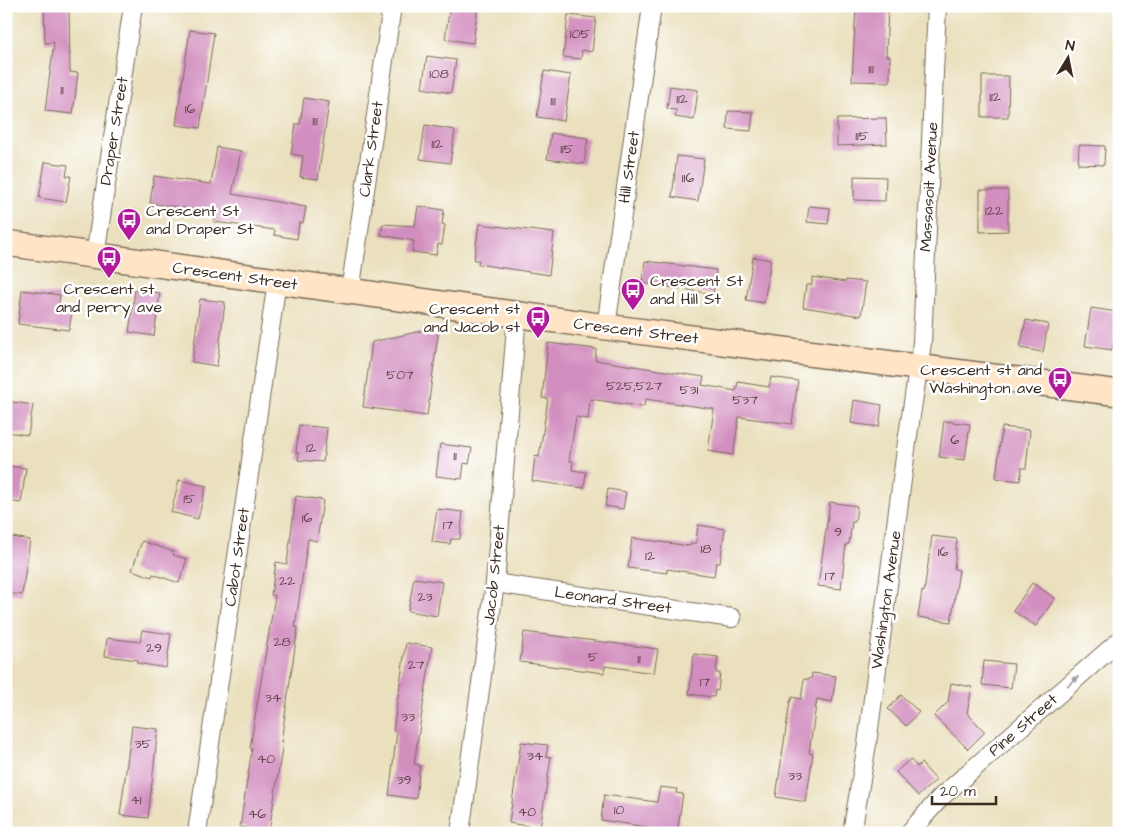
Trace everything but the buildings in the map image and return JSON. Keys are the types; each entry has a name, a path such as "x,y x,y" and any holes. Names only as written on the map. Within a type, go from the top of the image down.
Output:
{"main road":[{"name":"Crescent Street","path":"6,244 606,328 1119,393"}],"street":[{"name":"Draper Street","path":"95,256 133,6"},
{"name":"Clark Street","path":"350,292 392,6"},
{"name":"Hill Street","path":"606,328 652,6"},
{"name":"Massasoit Avenue","path":"919,367 922,343 937,6"},
{"name":"Cabot Street","path":"197,833 277,281"},
{"name":"Jacob Street","path":"460,833 495,583 517,315"},
{"name":"Washington Avenue","path":"852,833 867,744 907,442 919,367"},
{"name":"Leonard Street","path":"495,583 732,618"},
{"name":"Pine Street","path":"909,833 941,797 1119,641"}],"place":[{"name":"Crescent St and Draper St","path":"129,241"},
{"name":"Crescent st and perry ave","path":"109,279"},
{"name":"Crescent St and Hill St","path":"633,311"},
{"name":"Crescent st and Jacob st","path":"538,339"},
{"name":"Crescent st and Washington ave","path":"1060,400"}]}
